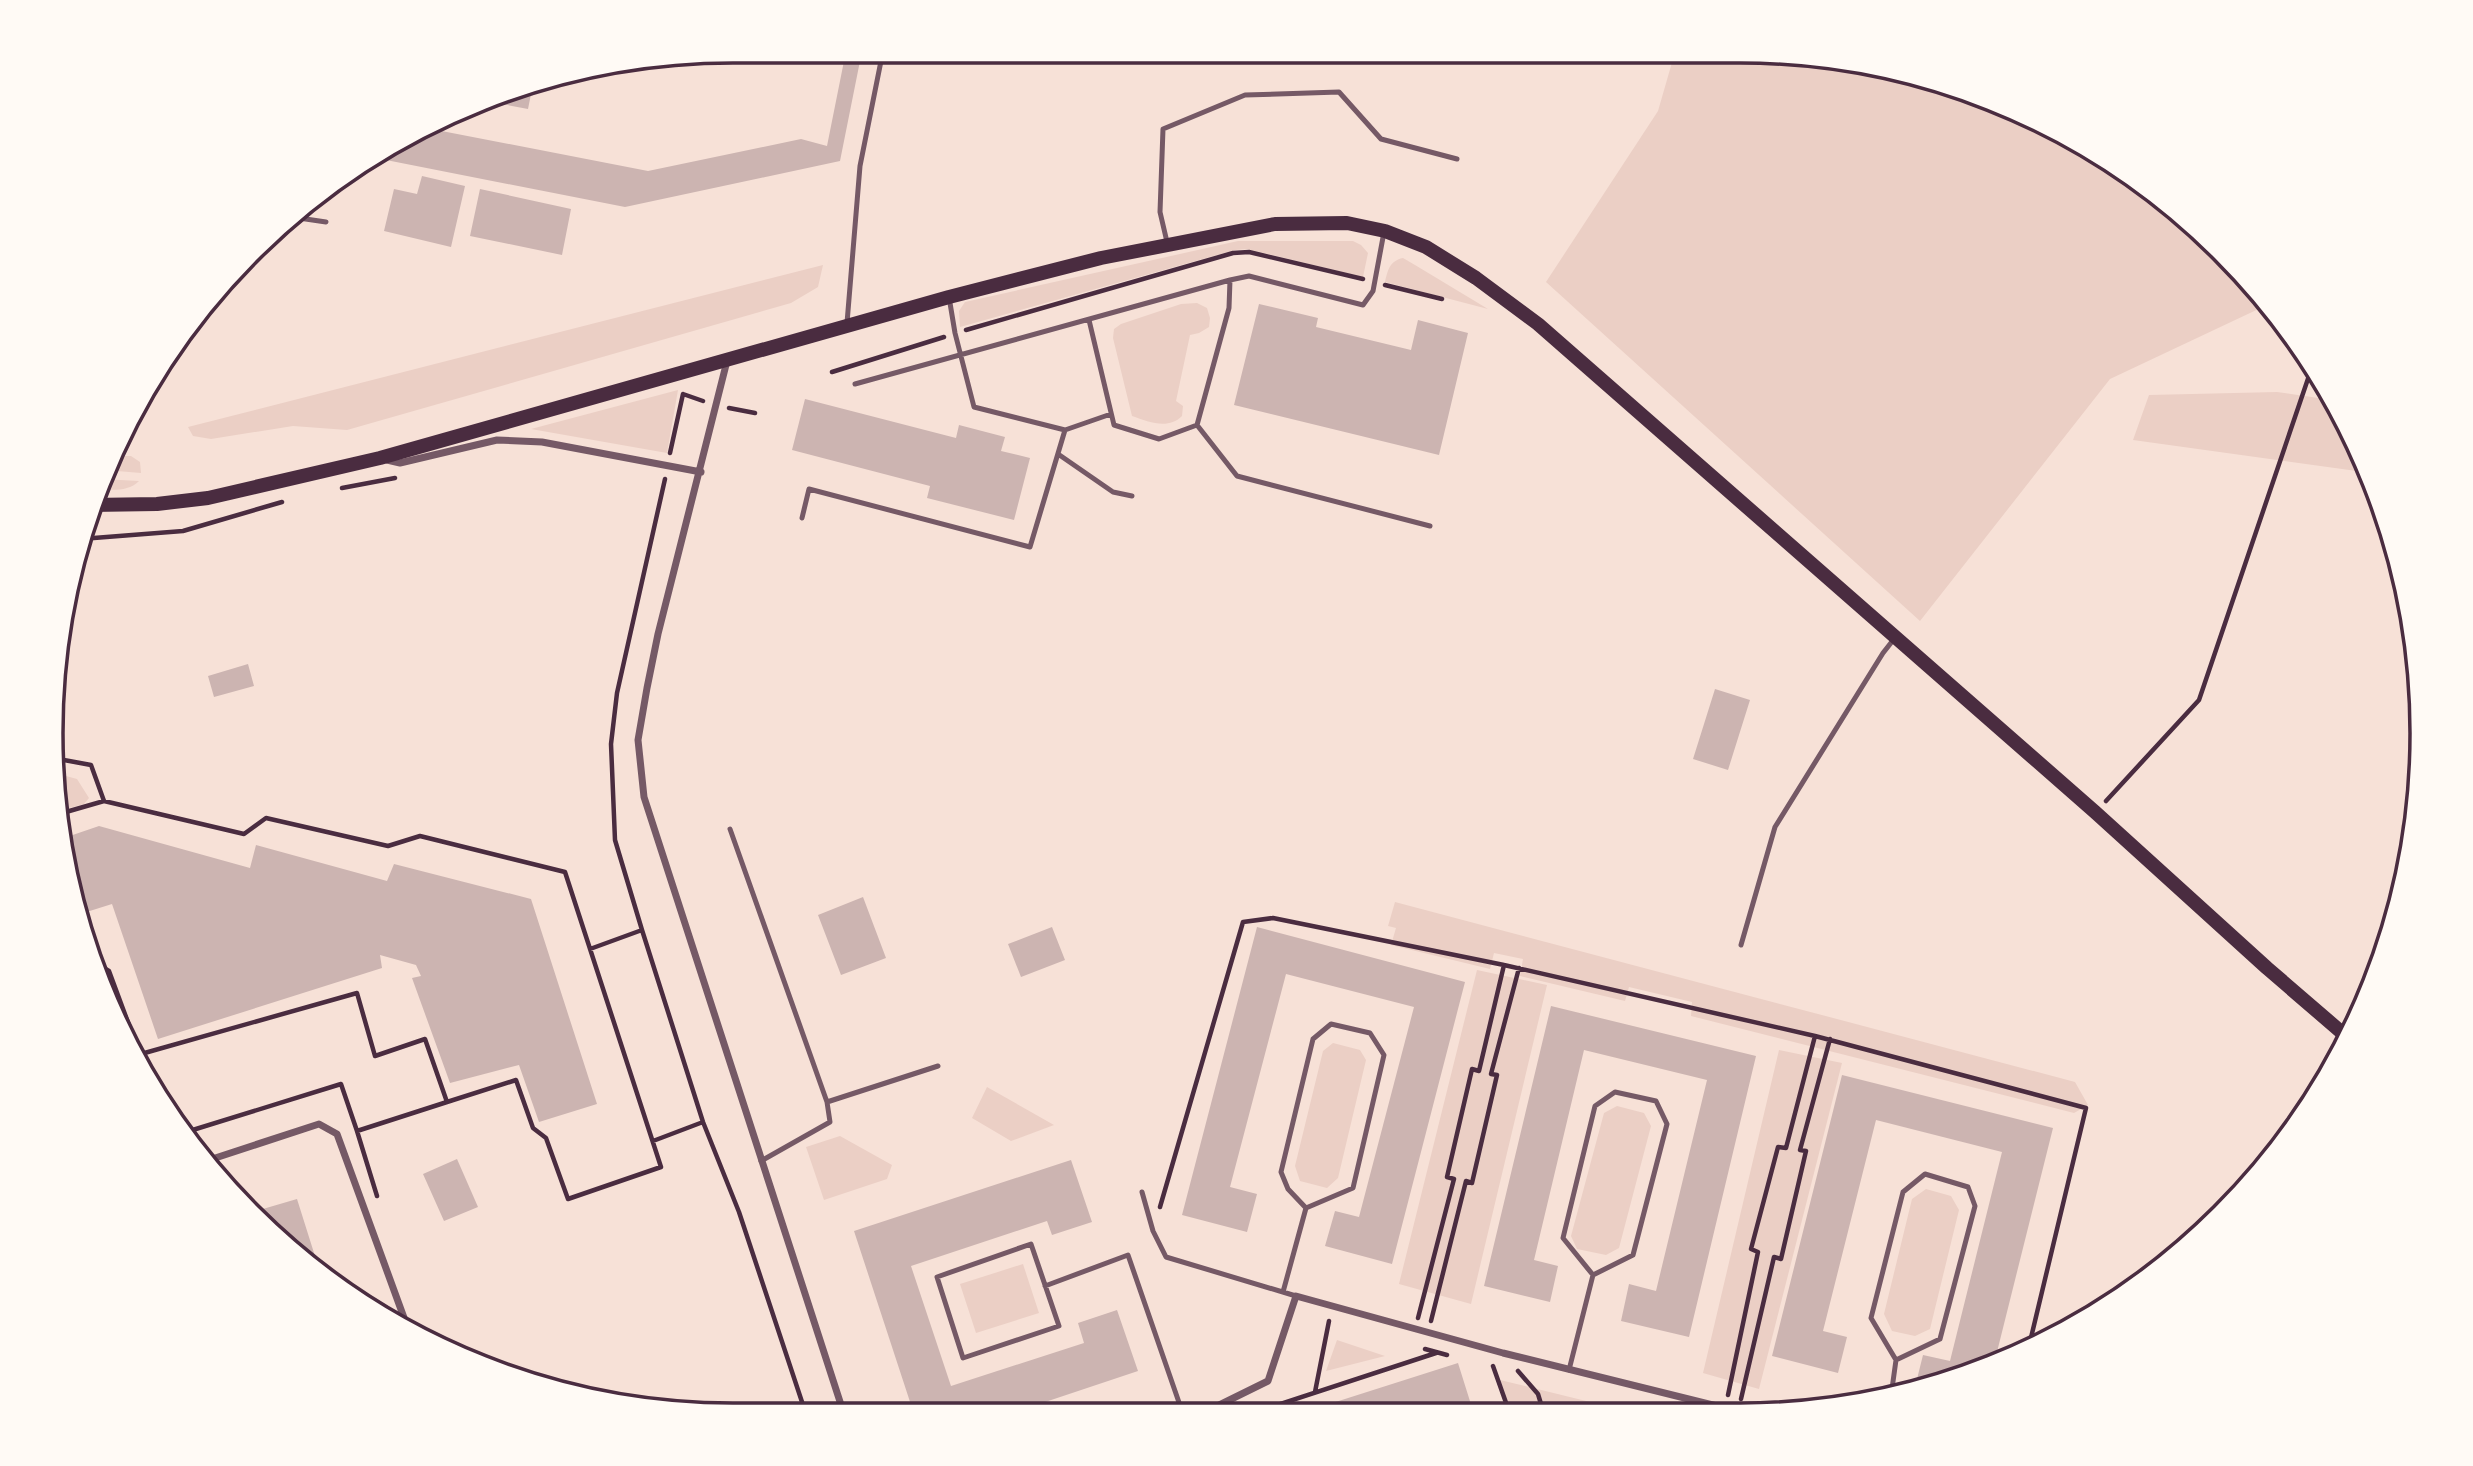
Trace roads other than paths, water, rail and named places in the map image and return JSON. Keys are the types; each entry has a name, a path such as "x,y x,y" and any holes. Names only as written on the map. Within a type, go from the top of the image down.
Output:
{"main road":[{"path":"104,505 157,504 208,498 380,458 728,359 1101,258 1275,224 1347,223 1385,231 1426,247 1466,271 1538,324 2095,812 2340,1031"}],"street":[{"path":"728,359 658,634 638,740 644,797 840,1403"},
{"path":"380,458 400,463 497,440 542,442 701,472"},
{"path":"215,1158 319,1124 337,1134 403,1316"},
{"path":"1223,1403 1268,1381 1296,1296 1503,1353 1701,1403"}],"lane":[{"path":"847,326 860,166 881,63"},
{"path":"1167,244 1160,212 1163,129 1245,95 1339,92 1381,139 1457,159"},
{"path":"304,219 326,222"},
{"path":"856,384 1249,276 1363,305 1373,291 1385,231"},
{"path":"1197,425 1229,308 1230,280"},
{"path":"949,298 974,407 1065,430 1111,414"},
{"path":"1088,320 1114,425 1159,439 1197,425"},
{"path":"1197,425 1237,477 1430,526"},
{"path":"802,518 809,489 1030,547 1065,430"},
{"path":"1058,454 1113,492 1132,496"},
{"path":"1741,945 1775,827 1883,653 1896,637"},
{"path":"730,829 827,1102 830,1122 761,1161"},
{"path":"1331,1024 1370,1033 1384,1055 1353,1188 1306,1208 1287,1189 1281,1172 1313,1039 1331,1024"},
{"path":"827,1102 938,1066"},
{"path":"1569,1370 1593,1275 1633,1255 1667,1124 1656,1101 1615,1092 1595,1106 1563,1238 1593,1275"},
{"path":"1893,1385 1896,1360 1871,1318 1903,1192 1925,1174 1968,1188 1975,1206 1940,1339 1896,1360"},
{"path":"1142,1192 1153,1231 1166,1257 1296,1296"},
{"path":"1283,1292 1306,1208"},
{"path":"1031,1244 1045,1286 1059,1326 963,1359 937,1277 1031,1244"},
{"path":"1045,1286 1128,1255 1179,1403"}]}
